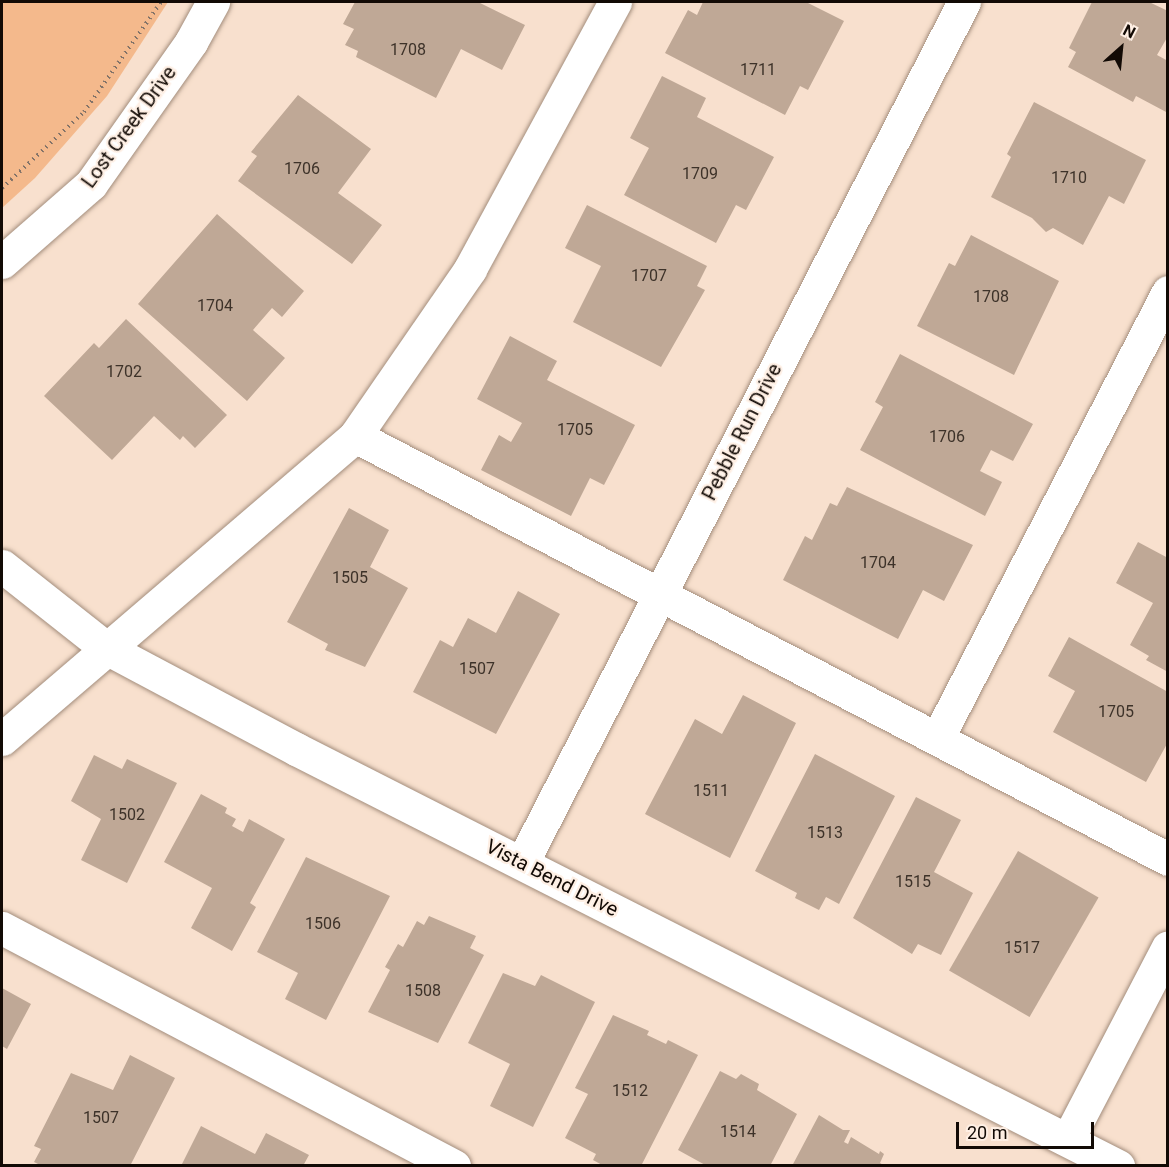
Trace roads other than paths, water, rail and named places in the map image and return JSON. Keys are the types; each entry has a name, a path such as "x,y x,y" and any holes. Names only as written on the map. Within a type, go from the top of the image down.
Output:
{"street":[{"name":"Lost Creek Drive","path":"2,262 91,184 190,42 213,2"},
{"path":"2,739 355,436 470,269 615,2"},
{"name":"Pebble Run Drive","path":"522,863 964,2"},
{"path":"937,739 1167,292"},
{"path":"355,436 1167,859"},
{"name":"Vista Bend Drive","path":"2,566 106,648 522,863 1118,1166"},
{"path":"2,928 454,1166"},
{"path":"1068,1139 1167,947"}]}
